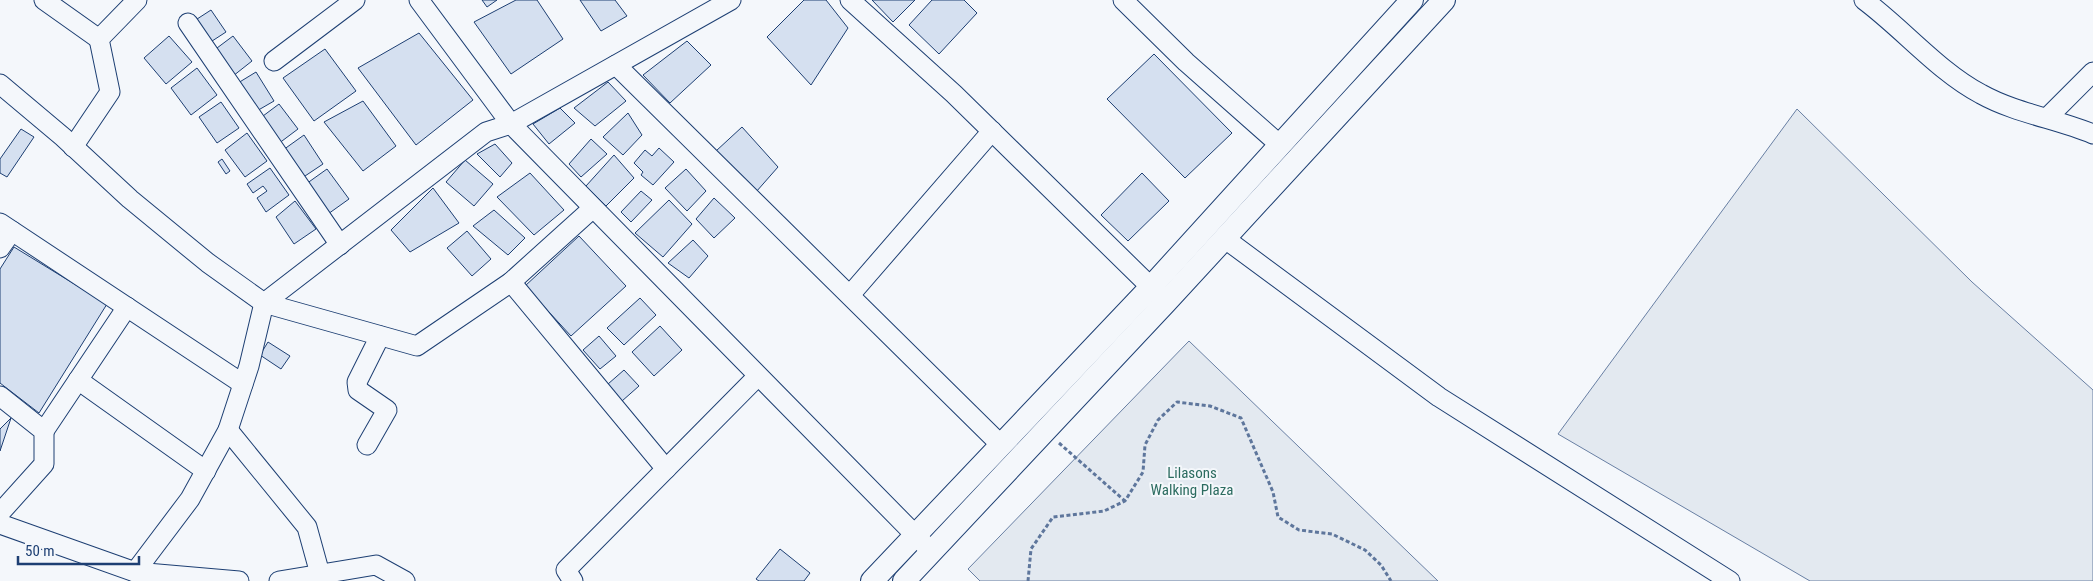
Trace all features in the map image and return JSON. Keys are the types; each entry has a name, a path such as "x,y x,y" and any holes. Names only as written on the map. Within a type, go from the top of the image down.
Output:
{"main road":[{"path":"872,581 1151,287 1412,0"},
{"path":"904,581 1166,302 1444,0"},
{"path":"1310,112 1327,127"}],"street":[{"path":"44,0 99,39 110,92 73,147"},
{"path":"99,39 137,0"},
{"path":"274,61 355,0"},
{"path":"419,0 511,124 932,552"},
{"path":"135,572 190,498 228,430 243,384 264,303 486,132 511,124 731,0"},
{"path":"850,0 992,131 1166,302"},
{"path":"1123,0 1186,62 1280,145"},
{"path":"1864,0 1890,19 1968,87 1992,100 2048,117 2093,134"},
{"path":"188,23 340,245"},
{"path":"616,65 1001,445"},
{"path":"2048,117 2093,72"},
{"path":"0,84 73,147 130,200 208,263 264,303 417,346 511,282 593,208"},
{"path":"850,295 992,131"},
{"path":"0,248 6,227 243,384"},
{"path":"1224,238 1438,397 1730,581"},
{"path":"511,282 666,469"},
{"path":"0,513 44,464 44,431 127,307"},
{"path":"367,445 387,410 358,390 357,382 380,336"},
{"path":"570,580 566,570 758,376"},
{"path":"78,380 206,471"},
{"path":"0,396 44,431"},
{"path":"228,430 307,527 320,574"},
{"path":"0,524 135,572 239,581"},
{"path":"279,581 376,565 397,579"}],"path":[{"path":"1028,581 1031,549 1053,517 1104,511 1125,501 1143,472 1145,445 1158,420 1177,402 1210,406 1241,418 1272,492 1278,517 1299,530 1332,534 1365,550 1381,565 1391,581"},
{"path":"1045,432 1125,501"}],"green space":[{"path":"1797,109 1972,282 2093,390 2093,581 1810,581 1558,434"},
{"name":"Lilasons Walking Plaza","path":"1189,341 1438,581 980,581 968,569"}],"building":[{"path":"482,0 497,0 487,7"},
{"path":"516,0 537,0 563,39 511,74 474,22"},
{"path":"580,0 615,0 627,16 601,31"},
{"path":"804,0 826,0 848,28 811,85 767,37"},
{"path":"872,0 915,0 893,22"},
{"path":"932,0 964,0 977,13 939,54 909,25"},
{"path":"211,10 226,32 209,43 194,21"},
{"path":"419,33 473,100 416,145 358,68"},
{"path":"169,36 192,62 166,84 144,58"},
{"path":"233,36 252,61 233,76 213,51"},
{"path":"687,41 711,65 670,103 643,75"},
{"path":"325,49 356,91 314,121 283,78"},
{"path":"1154,54 1232,133 1185,178 1107,99"},
{"path":"197,68 217,95 191,115 171,88"},
{"path":"256,72 274,101 255,112 238,83"},
{"path":"608,82 626,101 595,126 574,108"},
{"path":"363,101 396,146 363,171 324,122"},
{"path":"221,102 239,128 217,143 199,117"},
{"path":"279,104 298,129 278,144 259,119"},
{"path":"560,108 575,123 549,144 533,124"},
{"path":"628,113 642,135 623,155 603,137"},
{"path":"742,127 778,167 756,192 716,151"},
{"path":"21,129 34,137 7,177 0,173 0,159"},
{"path":"247,133 267,161 245,177 225,150"},
{"path":"304,135 323,164 302,178 283,150"},
{"path":"591,139 607,154 581,177 569,164"},
{"path":"495,144 512,163 500,177 477,154"},
{"path":"659,148 674,162 653,185 641,175 643,172 634,163 645,150 652,156"},
{"path":"614,155 634,178 606,206 586,186"},
{"path":"222,159 230,171 226,174 218,162"},
{"path":"465,160 493,184 474,206 446,182"},
{"path":"270,168 289,195 266,212 257,198 267,191 263,186 253,193 247,184"},
{"path":"327,169 349,199 328,214 306,184"},
{"path":"686,169 706,191 687,211 665,188"},
{"path":"530,173 564,210 534,235 497,197"},
{"path":"1142,173 1169,201 1128,241 1101,215"},
{"path":"433,188 459,223 410,252 391,230"},
{"path":"641,191 652,200 631,222 621,212"},
{"path":"714,198 735,218 714,238 696,219"},
{"path":"669,200 692,224 663,257 635,233"},
{"path":"295,201 316,229 294,244 276,217"},
{"path":"494,210 525,238 508,255 473,226"},
{"path":"467,231 491,259 472,276 447,248"},
{"path":"579,236 626,286 571,336 525,286"},
{"path":"693,240 708,256 689,278 668,263"},
{"path":"14,247 107,304 39,413 0,383 0,269"},
{"path":"640,298 656,315 624,345 607,328"},
{"path":"660,326 682,350 654,376 632,352"},
{"path":"599,336 616,356 600,369 583,350"},
{"path":"268,342 290,356 281,369 260,355"},
{"path":"624,370 639,386 622,401 608,384"},
{"path":"11,418 0,451 0,429"},
{"path":"780,549 810,573 804,581 759,581 756,579"}]}
